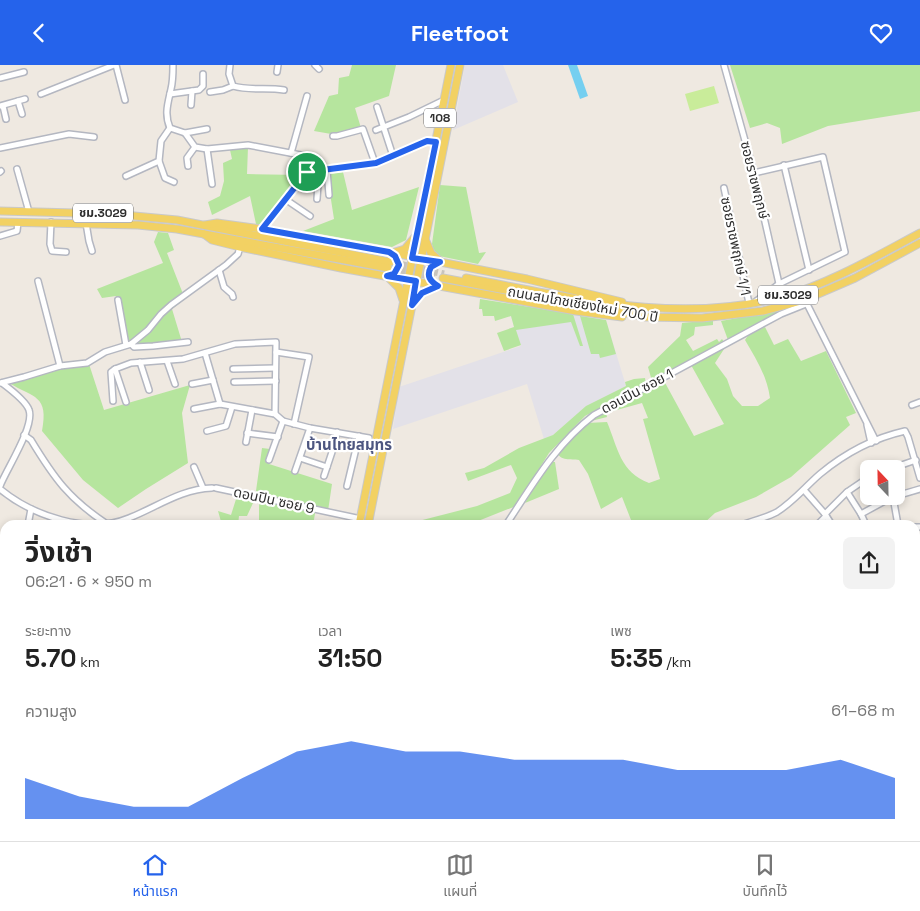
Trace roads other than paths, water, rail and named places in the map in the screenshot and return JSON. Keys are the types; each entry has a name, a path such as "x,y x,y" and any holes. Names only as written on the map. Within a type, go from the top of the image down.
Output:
{"main road":[{"name":"108","path":"360,520 372,438 404,303 451,65"},
{"name":"108","path":"369,520 460,65"},
{"name":"ชม.3029","path":"0,211 140,216 206,225 389,265 138,225 0,221"},
{"path":"206,225 217,223 262,229 389,252 544,283 643,308"},
{"name":"ถนนสมโภชเชียงใหม่ 700 ปี","path":"920,233 830,280 782,297 751,303 692,309 643,308 443,276 646,317 702,318 780,311 805,302 841,285 920,243"},
{"path":"204,234 212,240 240,247 438,286 576,311 628,318 646,317"},
{"path":"389,252 405,249 417,234"},
{"path":"425,239 431,253 441,262"},
{"path":"385,276 394,274 399,265 395,256 389,252"},
{"path":"438,286 431,281 428,275 431,267 441,262"},
{"path":"385,276 397,285 404,303"},
{"path":"412,305 422,293 438,286"}],"street":[{"path":"41,94 115,65 125,100"},
{"path":"170,128 166,115 174,65"},
{"path":"230,65 229,74 233,86"},
{"path":"277,72 278,65"},
{"name":"ซอยราชพฤกษ์","path":"724,65 754,173 782,297"},
{"path":"0,78 24,72"},
{"path":"170,94 200,90 203,86 203,75"},
{"path":"210,92 233,86 242,89 284,90"},
{"path":"191,105 192,91"},
{"path":"291,153 307,96"},
{"path":"6,119 1,106 25,99"},
{"path":"376,130 444,100"},
{"path":"18,101 22,115"},
{"path":"377,107 393,155"},
{"path":"170,128 185,133 207,129"},
{"path":"170,128 161,141 159,161 165,178 174,182"},
{"path":"333,136 363,129 376,163"},
{"path":"185,133 194,147 207,149 248,145 306,156 308,158 310,164 307,172 262,229"},
{"path":"0,148 70,135 94,137"},
{"path":"307,172 376,163 427,141 436,142"},
{"path":"188,165 187,158 194,147"},
{"path":"207,149 212,184"},
{"path":"751,303 780,284 845,252 824,157 754,173"},
{"path":"126,176 159,161"},
{"path":"784,165 809,271"},
{"path":"17,169 29,212"},
{"path":"317,199 319,170"},
{"path":"327,170 329,195"},
{"name":"ซอยราชพฤกษ์ 1/1","path":"724,188 751,303"},
{"path":"285,199 310,216"},
{"path":"0,236 17,231 18,222"},
{"path":"51,222 50,244 52,251 66,252"},
{"path":"86,222 88,241 92,251"},
{"path":"1,383 60,366 87,363 105,352 128,345 148,330 171,305 238,254 240,247"},
{"path":"219,269 224,287 233,297"},
{"path":"38,281 60,366"},
{"path":"118,300 128,345"},
{"path":"805,302 856,400 874,442"},
{"name":"ดอนปิน ซอย 1","path":"509,520 555,452 578,427 594,415 780,311"},
{"path":"128,345 134,347 188,342"},
{"path":"113,401 111,372 123,365 167,361 236,344 276,342 275,414"},
{"path":"276,352 308,357 294,424"},
{"path":"205,353 220,404"},
{"path":"167,361 175,384"},
{"path":"140,362 150,391"},
{"path":"232,369 275,368"},
{"path":"114,369 126,402"},
{"path":"192,384 213,380"},
{"path":"234,382 276,381"},
{"path":"0,487 17,453 30,419 29,410 19,397 1,383"},
{"path":"912,405 920,402"},
{"path":"194,409 220,404 275,414 283,421 310,428 372,438"},
{"path":"207,431 226,426 232,407"},
{"path":"246,442 252,410"},
{"path":"269,460 283,421"},
{"path":"295,471 310,428"},
{"path":"755,520 774,513 792,502 818,475 844,456 874,442 905,431 916,460 920,478"},
{"path":"324,476 334,449 336,432"},
{"path":"247,433 278,437"},
{"path":"24,435 31,440 52,473 71,496 102,520"},
{"path":"347,486 359,436"},
{"path":"300,458 327,467"},
{"path":"905,464 916,460"},
{"path":"194,467 203,488"},
{"path":"822,520 847,493 860,484"},
{"name":"ดอนปิน ซอย 9","path":"0,487 16,500 32,509 67,520"},
{"name":"ดอนปิน ซอย 9","path":"122,520 174,496 203,488 214,488 351,520"},
{"path":"905,493 920,489"},
{"path":"804,490 829,520"},
{"path":"847,493 864,520"},
{"path":"861,514 878,505"},
{"path":"895,505 897,520"},
{"path":"29,520 32,509"}],"water":[{"path":"568,65 577,65 588,96 580,99"}],"tunnel":[{"path":"390,262 444,274"},
{"path":"391,268 435,277"}],"district":[{"name":"บ้านไทยสมุทร","path":"349,445"}]}
